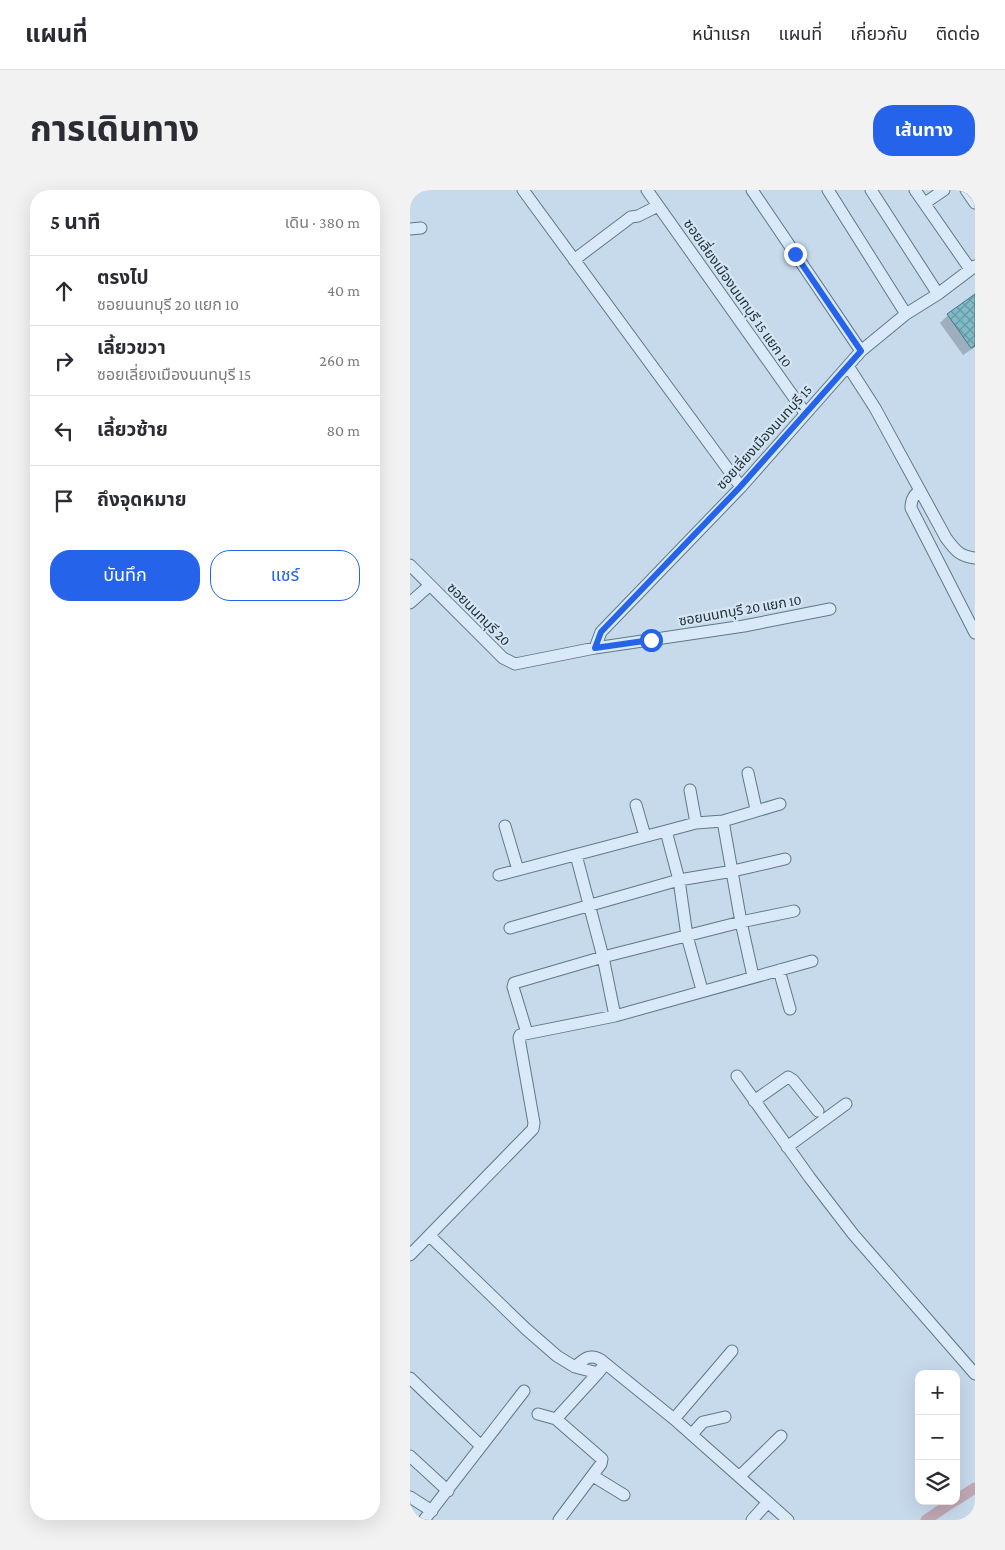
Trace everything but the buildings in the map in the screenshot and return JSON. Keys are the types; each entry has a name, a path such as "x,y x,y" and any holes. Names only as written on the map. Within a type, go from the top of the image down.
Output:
{"street":[{"path":"523,190 740,487"},
{"name":"ซอยเลี่ยงเมืองนนทบุรี 15 แยก 10","path":"647,190 805,413"},
{"path":"752,190 861,351"},
{"path":"828,190 906,314"},
{"path":"871,190 938,294"},
{"path":"915,190 972,267"},
{"path":"925,203 944,190"},
{"path":"966,190 975,203"},
{"path":"574,260 631,217 638,216 658,206"},
{"name":"ซอยเลี่ยงเมืองนนทบุรี 15","path":"595,648 601,632 740,487 861,351 906,314 938,294 972,267"},
{"path":"848,366 908,464 920,491 955,550 966,557 975,558"},
{"path":"920,491 911,502 911,508 975,633"},
{"name":"ซอยนนทบุรี 20","path":"410,566 508,662 523,663 595,648"},
{"path":"410,603 430,585"},
{"name":"ซอยนนทบุรี 20 แยก 10","path":"595,648 744,626 830,609"},
{"path":"748,773 756,809"},
{"path":"690,790 696,823"},
{"path":"636,804 645,836"},
{"path":"499,875 696,823 723,821 756,809 780,804"},
{"path":"723,821 741,922 753,976"},
{"path":"505,826 518,870"},
{"path":"666,831 678,880 687,936 702,990"},
{"path":"576,856 603,957 615,1016"},
{"path":"510,928 678,880 733,871 785,859"},
{"path":"527,1033 513,987 514,983 603,957 741,922 794,911"},
{"path":"410,1255 533,1130 534,1124 519,1038 527,1033 615,1016 702,990 812,961"},
{"path":"779,970 790,1009"},
{"path":"737,1076 853,1234 975,1374"},
{"path":"754,1101 788,1077 793,1080 818,1111"},
{"path":"788,1147 846,1104"},
{"path":"432,1233 432,1238 526,1329 557,1356 575,1367 601,1369 674,1418 788,1520"},
{"path":"674,1418 732,1351"},
{"path":"556,1419 601,1369"},
{"path":"410,1378 481,1446"},
{"path":"410,1497 428,1515 524,1390"},
{"path":"538,1414 548,1415 556,1419 602,1459 593,1476 559,1520"},
{"path":"692,1434 703,1422 725,1417"},
{"path":"740,1476 781,1436"},
{"path":"410,1456 448,1491"},
{"path":"593,1476 624,1494"},
{"path":"752,1520 768,1502"}],"waterway":[{"path":"960,1497 975,1488"},
{"path":"926,1520 948,1505"}],"route":[{"path":"651,640 595,648 601,632 740,487 861,351 795,254"}]}
